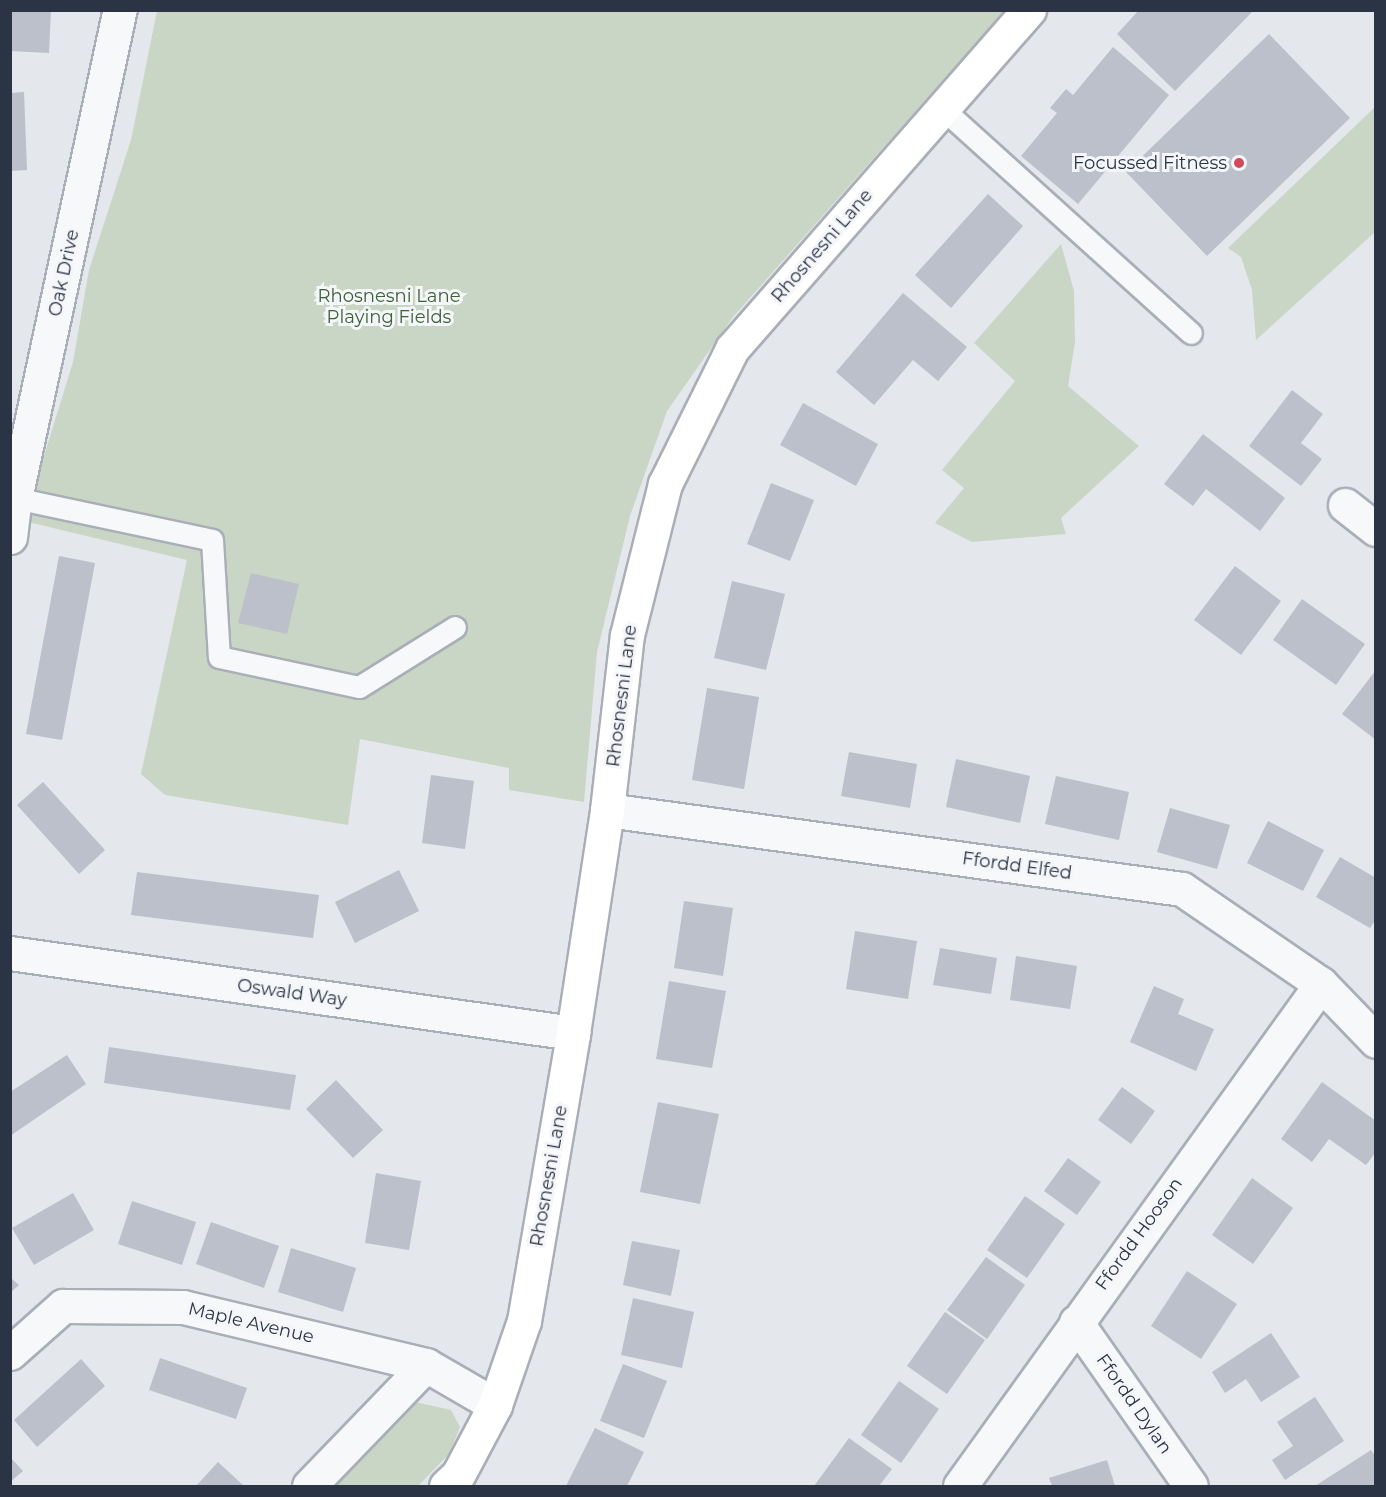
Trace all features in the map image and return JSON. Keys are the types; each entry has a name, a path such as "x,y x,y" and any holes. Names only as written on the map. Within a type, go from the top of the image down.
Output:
{"main road":[{"name":"Rhosnesni Lane","path":"446,1486 458,1475 495,1405 524,1321 573,1033 607,810 627,635 665,484 732,349 1029,10"}],"street":[{"name":"Oak Drive","path":"10,537 17,455 120,10"},
{"path":"1345,505 1376,529"},
{"name":"Ffordd Elfed","path":"607,810 1182,888 1321,984 1376,1041"},
{"name":"Oswald Way","path":"10,953 573,1033"},
{"name":"Ffordd Hooson","path":"960,1486 1321,984"},
{"name":"Maple Avenue","path":"10,1353 63,1306 183,1307 426,1365 495,1405"},
{"name":"Ffordd Dylan","path":"1076,1322 1191,1486"},
{"path":"309,1486 426,1365"}],"lane":[{"path":"943,109 1191,333"},
{"path":"15,498 212,540 219,657 359,687 455,627"}],"green space":[{"name":"Rhosnesni Lane Playing Fields","path":"157,11 1004,11 733,317 667,411 630,516 597,652 584,802 509,790 509,768 360,739 348,825 165,795 141,774 187,560 24,521 73,362 89,270 131,140"},
{"path":"1375,107 1375,232 1256,340 1252,290 1241,257 1228,248"},
{"path":"1061,244 1074,291 1075,342 1068,386 1139,446 1061,518 1066,534 972,542 935,523 964,488 942,470 1015,381 974,343"},
{"path":"415,1402 451,1410 460,1427 449,1454 418,1486 323,1486 402,1404"}],"building":[{"path":"10,10 51,10 49,53 10,51"},
{"path":"1139,10 1254,10 1175,91 1117,34"},
{"path":"1269,34 1350,118 1207,256 1126,172"},
{"path":"1113,47 1169,95 1078,204 1021,156 1057,113 1050,108 1066,89 1073,95"},
{"path":"24,92 27,170 10,171 10,93"},
{"path":"988,194 1023,226 951,308 915,275"},
{"path":"903,293 967,347 938,381 913,360 874,405 836,372"},
{"path":"1292,390 1323,414 1301,443 1322,459 1301,486 1249,446"},
{"path":"803,403 878,444 856,486 780,445"},
{"path":"1203,434 1285,498 1260,531 1206,489 1193,506 1164,484"},
{"path":"771,483 814,500 790,561 747,544"},
{"path":"59,556 95,563 62,740 26,734"},
{"path":"1235,566 1281,601 1241,655 1194,620"},
{"path":"251,573 299,584 287,634 238,623"},
{"path":"732,581 785,594 766,670 714,658"},
{"path":"1302,599 1365,644 1336,685 1273,640"},
{"path":"1376,670 1376,740 1342,714"},
{"path":"707,688 759,697 744,789 692,780"},
{"path":"849,752 917,764 910,808 841,796"},
{"path":"956,759 1030,776 1020,823 946,807"},
{"path":"431,775 474,781 465,849 422,843"},
{"path":"1056,776 1129,792 1119,840 1045,824"},
{"path":"43,782 105,850 79,874 17,805"},
{"path":"1170,808 1230,825 1217,869 1157,852"},
{"path":"1268,821 1324,850 1303,891 1247,863"},
{"path":"1340,857 1376,878 1376,919 1370,928 1316,897"},
{"path":"399,870 419,911 355,943 335,902"},
{"path":"137,872 319,895 313,938 131,915"},
{"path":"684,901 733,908 723,976 674,968"},
{"path":"855,931 917,941 908,999 846,989"},
{"path":"940,948 997,958 991,994 933,985"},
{"path":"1016,956 1077,966 1070,1009 1010,1000"},
{"path":"669,981 726,991 712,1068 656,1059"},
{"path":"1154,986 1184,999 1178,1014 1214,1029 1196,1071 1130,1042"},
{"path":"109,1047 296,1075 290,1110 104,1083"},
{"path":"67,1055 86,1084 10,1136 10,1092"},
{"path":"336,1080 383,1130 353,1158 306,1109"},
{"path":"1322,1082 1376,1121 1376,1152 1366,1165 1329,1139 1312,1162 1281,1139"},
{"path":"1122,1087 1155,1111 1131,1144 1098,1120"},
{"path":"658,1102 719,1114 700,1204 640,1192"},
{"path":"1068,1158 1101,1182 1077,1215 1044,1191"},
{"path":"376,1173 421,1181 409,1250 365,1243"},
{"path":"1252,1178 1293,1208 1253,1264 1212,1235"},
{"path":"73,1193 94,1230 34,1265 12,1228"},
{"path":"1025,1196 1065,1224 1027,1278 987,1250"},
{"path":"132,1201 196,1222 182,1265 118,1244"},
{"path":"211,1222 279,1246 264,1288 196,1264"},
{"path":"632,1241 680,1250 671,1296 623,1285"},
{"path":"291,1248 356,1268 343,1312 278,1292"},
{"path":"986,1257 1025,1285 987,1339 947,1310"},
{"path":"1187,1271 1237,1304 1201,1359 1151,1326"},
{"path":"10,1277 19,1285 10,1293"},
{"path":"633,1298 694,1312 682,1368 621,1355"},
{"path":"945,1312 985,1340 947,1394 907,1366"},
{"path":"1271,1333 1300,1377 1261,1402 1246,1379 1225,1393 1212,1372"},
{"path":"160,1358 247,1388 236,1419 149,1390"},
{"path":"81,1359 105,1386 37,1447 14,1420"},
{"path":"623,1364 667,1381 644,1438 600,1421"},
{"path":"899,1381 939,1409 901,1463 861,1435"},
{"path":"1315,1397 1344,1441 1285,1480 1272,1460 1293,1446 1277,1422"},
{"path":"595,1428 644,1452 627,1486 566,1486"},
{"path":"849,1438 892,1469 879,1486 814,1486"},
{"path":"1371,1450 1376,1457 1376,1486 1315,1486"},
{"path":"10,1457 23,1471 10,1482"},
{"path":"1107,1460 1115,1486 1052,1486 1049,1478"},
{"path":"218,1462 244,1486 196,1486"}],"place":[{"name":"Focussed Fitness","path":"1239,163"}]}
